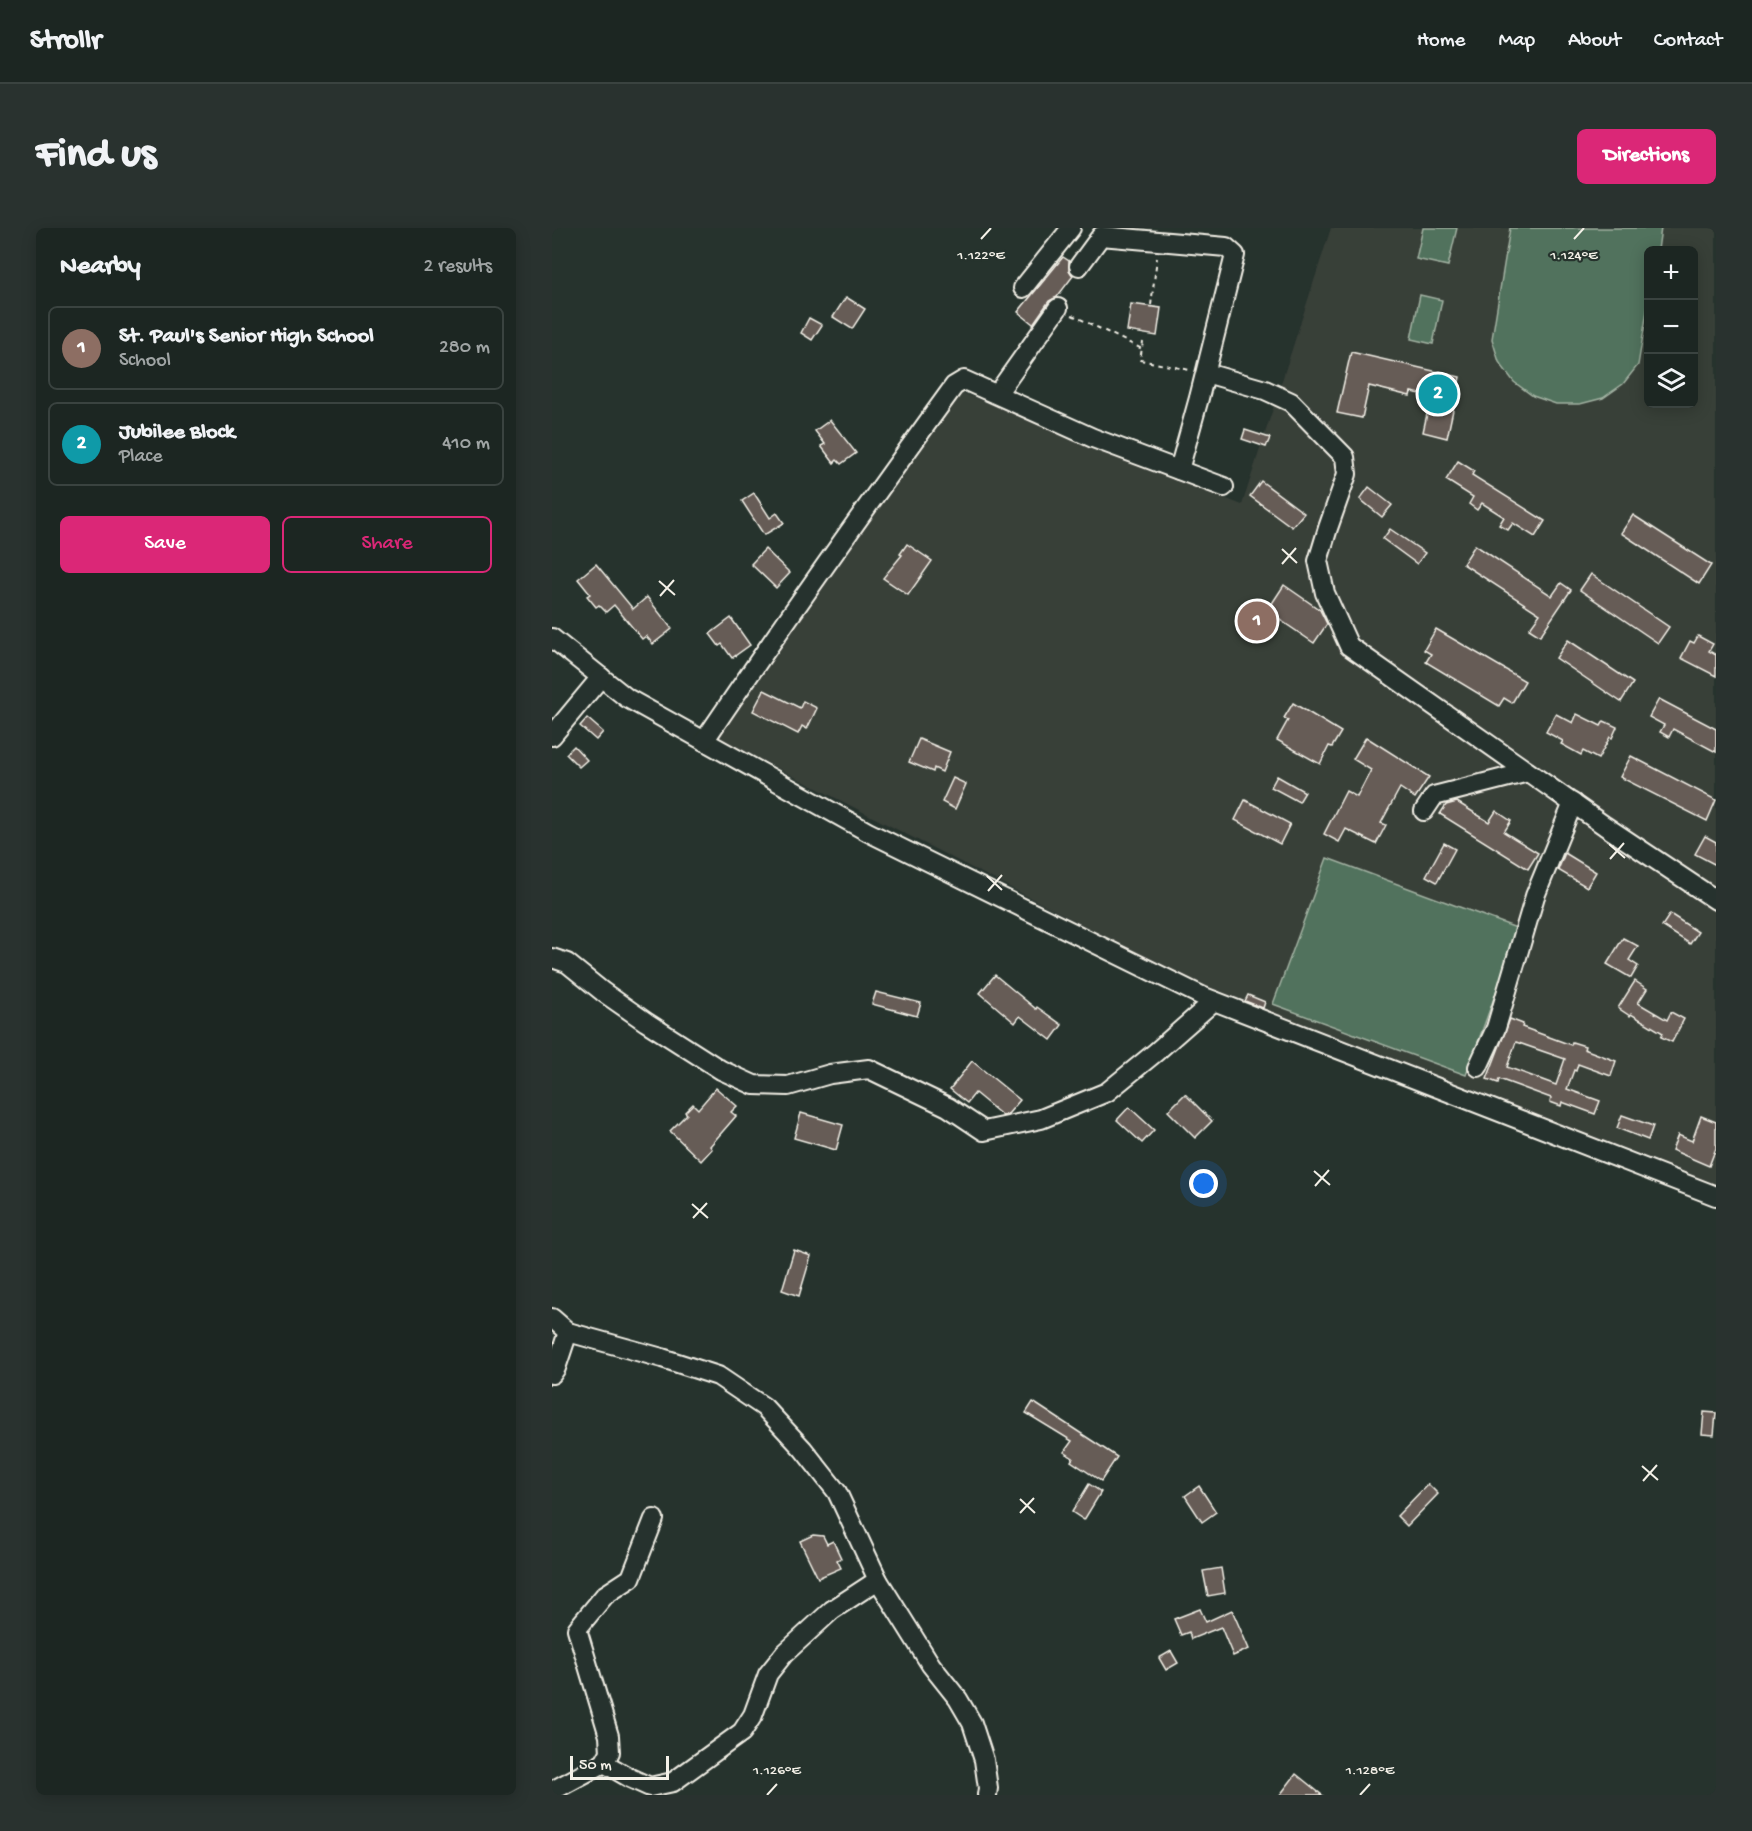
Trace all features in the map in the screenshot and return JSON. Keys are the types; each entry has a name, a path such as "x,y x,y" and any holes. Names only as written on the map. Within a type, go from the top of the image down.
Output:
{"street":[{"path":"1023,288 1071,228"},
{"path":"1079,266 1101,236 1226,247 1235,255 1179,470"},
{"path":"997,394 1058,308"},
{"path":"1206,373 1265,390 1291,402 1345,457 1347,474 1318,561 1324,593 1349,646 1573,804 1716,900"},
{"path":"704,741 782,625 954,386 964,380 1093,438 1224,487"},
{"path":"552,638 627,698 868,832 1214,1000 1716,1196"},
{"path":"552,736 601,677"},
{"path":"1424,811 1434,796 1528,772"},
{"path":"1479,1067 1496,1028 1535,896 1573,804"},
{"path":"552,958 567,963 646,1022 712,1064 754,1085 788,1086 830,1074 869,1069 948,1107 984,1131 1041,1119 1107,1092 1214,1000"},
{"path":"552,1318 568,1332 718,1376 764,1407 837,1492 878,1580 972,1723 984,1760 987,1795"},
{"path":"552,1374 568,1332"},
{"path":"552,1791 604,1763 610,1752 609,1736 577,1629 605,1595 631,1578 654,1519"},
{"path":"604,1763 650,1787 673,1782 742,1732 753,1715 768,1674 784,1654 832,1610 878,1580"}],"path":[{"path":"1151,305 1159,242"},
{"path":"1058,308 1142,349"},
{"path":"1143,342 1140,360 1206,373"}],"shaded area":[{"path":"1331,228 1716,228 1716,1184 1655,1164 1233,1002 717,737 958,391 1242,505"}],"green space":[{"path":"1423,228 1457,228 1448,266 1416,259"},
{"path":"1510,228 1661,228 1659,246 1644,246 1644,329 1638,365 1623,384 1603,398 1580,404 1556,404 1533,396 1514,382 1499,362 1492,339"},
{"path":"1420,295 1442,300 1433,344 1411,339"},
{"path":"1327,858 1519,929 1466,1075 1273,1004"}],"building":[{"path":"1063,257 1069,261 1069,270 1073,276 1057,297 1049,301 1033,324 1018,312"},
{"path":"846,297 865,309 852,329 833,317"},
{"path":"1131,304 1161,308 1157,336 1127,331"},
{"path":"809,318 822,325 812,340 801,333"},
{"path":"1351,352 1460,377 1447,438 1423,432 1431,396 1411,392 1410,396 1369,386 1362,418 1337,413"},
{"path":"830,420 856,453 841,464 837,460 834,463 821,446 825,444 815,431"},
{"path":"1245,430 1270,438 1266,447 1242,439"},
{"path":"1458,461 1474,471 1472,475 1545,521 1535,537 1513,523 1508,530 1499,525 1504,517 1482,503 1477,510 1469,504 1473,497 1446,480"},
{"path":"1261,481 1304,513 1292,527 1250,496"},
{"path":"1369,487 1392,505 1382,517 1360,499"},
{"path":"754,493 770,518 777,513 784,523 764,535 742,501"},
{"path":"1633,515 1711,565 1699,584 1621,533"},
{"path":"1390,529 1425,553 1417,564 1383,539"},
{"path":"907,544 932,561 908,595 883,578 902,555 900,554"},
{"path":"1475,545 1552,596 1561,583 1571,590 1540,636 1529,629 1540,614 1463,564"},
{"path":"765,549 790,573 776,588 751,564"},
{"path":"596,564 633,609 647,597 672,629 653,644 646,636 642,639 614,605 606,612 599,605 596,607 587,596 590,594 578,579"},
{"path":"1591,574 1669,627 1658,643 1580,590"},
{"path":"1284,585 1320,610 1327,624 1314,643 1267,611"},
{"path":"731,618 750,645 732,658 722,644 719,646 710,634"},
{"path":"1436,629 1525,681 1512,703 1504,698 1499,706 1426,662 1431,654 1424,650"},
{"path":"1698,636 1713,644 1709,651 1716,655 1716,676 1681,658 1690,641 1694,643"},
{"path":"1568,640 1633,683 1621,702 1556,658"},
{"path":"764,690 800,708 803,701 817,708 807,729 802,726 798,734 753,711"},
{"path":"1659,699 1716,729 1716,752 1673,729 1669,737 1660,732 1664,725 1649,717"},
{"path":"1293,703 1341,732 1332,747 1329,746 1320,764 1277,740 1288,720 1284,718"},
{"path":"1556,714 1573,723 1577,714 1601,726 1604,721 1617,727 1598,759 1583,751 1581,755 1561,744 1563,741 1546,732"},
{"path":"587,718 603,732 596,740 580,726"},
{"path":"1366,737 1429,777 1415,798 1400,788 1381,823 1386,825 1376,844 1346,829 1339,842 1324,834 1346,791 1357,797 1371,770 1353,759"},
{"path":"919,739 950,752 942,772 934,768 933,772 909,762"},
{"path":"574,746 587,760 579,767 566,754"},
{"path":"1631,756 1716,800 1707,821 1620,777"},
{"path":"1277,776 1305,792 1299,802 1271,787"},
{"path":"953,778 966,784 955,809 942,802"},
{"path":"1245,800 1290,824 1280,844 1235,820"},
{"path":"1457,802 1489,822 1496,811 1511,821 1504,832 1538,853 1528,869 1440,814 1446,805"},
{"path":"1705,836 1716,842 1716,865 1695,854"},
{"path":"1444,843 1455,849 1437,882 1426,876"},
{"path":"1565,853 1596,872 1587,887 1558,870"},
{"path":"1670,914 1698,932 1690,944 1662,926"},
{"path":"1623,938 1638,946 1629,960 1638,966 1631,978 1607,964"},
{"path":"995,975 1036,1009 1037,1007 1062,1025 1051,1040 1020,1016 1015,1023 980,993"},
{"path":"1635,981 1647,989 1638,1003 1667,1020 1671,1012 1684,1019 1672,1042 1661,1037 1663,1033 1618,1008"},
{"path":"876,992 921,1003 917,1016 872,1004"},
{"path":"1248,995 1265,1002 1263,1008 1245,1001"},
{"path":"1510,1019 1523,1024 1522,1027 1571,1045 1572,1042 1585,1046 1584,1049 1616,1061 1611,1076 1578,1064 1576,1071 1574,1070 1567,1089 1600,1101 1595,1114 1562,1102 1561,1106 1550,1102 1551,1098 1499,1079 1498,1083 1487,1079","holes":["1516,1042 1565,1059 1556,1085 1507,1067"]},
{"path":"972,1061 1020,1100 1008,1114 1003,1116 975,1093 967,1103 950,1089"},
{"path":"716,1088 737,1106 731,1112 736,1116 710,1146 712,1149 701,1161 670,1131 687,1114 685,1112 693,1104 698,1109"},
{"path":"1185,1094 1212,1121 1195,1138 1168,1111"},
{"path":"1129,1107 1154,1130 1142,1143 1117,1120"},
{"path":"801,1113 843,1125 836,1150 794,1138"},
{"path":"1622,1115 1653,1126 1648,1140 1617,1128"},
{"path":"1701,1116 1716,1122 1716,1148 1709,1166 1672,1150 1678,1135 1692,1141"},
{"path":"794,1250 811,1256 799,1296 782,1290"},
{"path":"1033,1402 1117,1457 1101,1481 1071,1461 1073,1458 1064,1452 1072,1441 1026,1413"},
{"path":"1704,1412 1716,1413 1714,1435 1702,1434"},
{"path":"1089,1484 1101,1492 1084,1520 1072,1512"},
{"path":"1428,1484 1438,1494 1407,1526 1397,1516"},
{"path":"1199,1486 1216,1512 1202,1522 1185,1496"},
{"path":"813,1535 823,1536 827,1544 833,1541 841,1558 837,1560 841,1568 818,1578 800,1541"},
{"path":"1221,1568 1225,1593 1208,1596 1203,1571"},
{"path":"1200,1609 1206,1622 1232,1610 1249,1649 1233,1656 1221,1627 1191,1639 1189,1632 1181,1635 1174,1619"},
{"path":"1171,1651 1178,1663 1166,1670 1159,1658"},
{"path":"1296,1774 1322,1795 1280,1795"}],"place":[{"name":"Jubilee Block","path":"1438,394"},
{"name":"St. Paul's Senior High School","path":"1257,621"}]}
